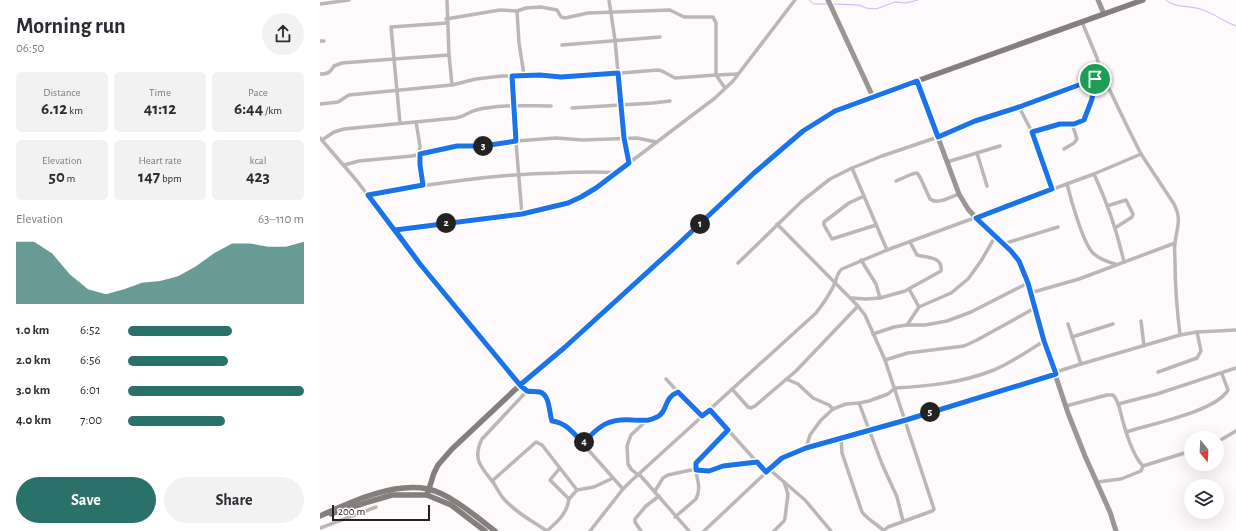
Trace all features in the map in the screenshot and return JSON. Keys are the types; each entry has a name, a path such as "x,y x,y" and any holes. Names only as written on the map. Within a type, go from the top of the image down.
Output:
{"main road":[{"path":"428,492 434,473 445,457 520,385 564,348 754,173 803,131 835,111 1143,0"},
{"path":"428,492 451,505 485,531"},
{"path":"320,517 392,495 428,492 442,494 493,530"}],"street":[{"path":"320,4 349,0"},
{"path":"447,0 448,55 452,85"},
{"path":"609,0 615,40 624,138 629,163"},
{"path":"395,230 522,214 568,203 581,197 596,188 715,98 733,81 795,0"},
{"path":"828,0 873,97"},
{"path":"1098,0 1104,14"},
{"path":"400,123 391,27 447,21 500,10 517,11 526,8 552,8 557,10 561,17 565,18 588,13 643,10 670,10 684,17 713,17 716,23 716,74 725,88"},
{"path":"517,11 519,43 524,75"},
{"path":"1082,22 1097,58 1100,70 1141,154 1174,204 1178,213 1179,223 1175,243 1175,299 1180,335"},
{"path":"562,45 660,37"},
{"path":"320,74 328,74 332,71 334,66 342,63 448,55"},
{"path":"320,104 338,102 349,95 452,85 476,79 502,76 524,75 561,77 658,70 674,78 716,74 738,74"},
{"path":"512,76 522,214"},
{"path":"738,263 802,201 830,179 882,156 938,137 975,121 1104,77"},
{"path":"1032,132 1060,124 1072,124 1083,121 1085,119 1094,88 1095,79"},
{"path":"917,81 959,194 968,209 976,218 1016,257 1028,283 1044,341 1066,406 1085,456 1110,512 1116,531"},
{"path":"572,108 653,103 670,100"},
{"path":"551,106 513,106 476,110 463,117 344,129 334,132 321,139 368,195 420,264 520,385 527,391 543,393 546,397 552,421 561,422 567,426 623,489"},
{"path":"1019,107 1032,132 1052,189"},
{"path":"416,122 423,185"},
{"path":"1064,149 1074,143 1077,139 1072,124"},
{"path":"344,165 359,161 404,157 457,146 483,146 516,141 556,138 583,140 637,138 656,142"},
{"path":"947,162 1000,146"},
{"path":"977,153 987,186"},
{"path":"590,531 623,489 816,313 824,303 837,275 842,269 887,250 1094,174 1141,154"},
{"path":"852,168 887,250"},
{"path":"368,195 423,185 519,174 616,173"},
{"path":"896,181 917,173 930,199 933,201 941,201 959,194"},
{"path":"1094,174 1115,228 1124,262"},
{"path":"1067,184 1076,216 1092,252 1098,257 1115,264"},
{"path":"864,196 845,206 824,222 824,225 832,238 876,225"},
{"path":"1107,206 1126,200 1134,214 1132,217 1115,228"},
{"path":"777,224 851,298 865,316 885,360 906,420 934,509 888,527 884,531 868,519 862,512 842,453 841,438"},
{"path":"1003,244 1058,227"},
{"path":"907,325 919,307 951,293 960,287 976,269 995,237"},
{"path":"851,298 880,298 910,289 924,279 938,273 942,268 936,259 917,255 910,242"},
{"path":"1030,293 1079,278 1175,243"},
{"path":"861,260 876,284 880,298"},
{"path":"873,334 894,327 936,324 961,317 1028,283"},
{"path":"910,289 919,307"},
{"path":"732,389 751,408 755,406 786,379 858,306"},
{"path":"885,360 908,353 964,346 1035,308"},
{"path":"1141,321 1144,346"},
{"path":"1068,324 1081,364"},
{"path":"1072,337 1113,324"},
{"path":"704,531 782,458 806,448 906,420 1056,374 1081,364 1180,335 1197,332 1236,330"},
{"path":"1158,372 1197,358 1201,351 1197,332"},
{"path":"806,448 810,435 821,420 834,409 846,404 859,403 888,394 895,388 952,383 976,376 995,369 1044,341"},
{"path":"1118,404 1222,374 1236,368"},
{"path":"1126,432 1196,410 1216,401 1228,390 1222,374"},
{"path":"666,379 702,416"},
{"path":"786,379 798,384 813,398 829,405 834,409"},
{"path":"527,391 482,439 477,460 502,497 512,508 547,531 562,517 568,507 569,499 577,490 594,487 613,478"},
{"path":"678,392 673,394 666,402 664,411 661,414 646,421 631,435 627,446 628,464 631,469 639,474 659,496 675,517 689,531"},
{"path":"1066,406 1111,395 1115,397 1137,460 1143,466"},
{"path":"859,403 882,464 897,497 903,521"},
{"path":"710,410 766,472"},
{"path":"583,443 601,425 606,423 629,420 646,421"},
{"path":"675,517 698,496 699,486 696,463 728,430"},
{"path":"1224,438 1236,431"},
{"path":"492,482 536,442 542,445 577,490"},
{"path":"1097,482 1121,479 1141,471 1143,466 1184,453"},
{"path":"654,491 665,476 696,470 709,471 723,466 757,462"},
{"path":"560,468 550,480 569,499"},
{"path":"769,469 805,500 830,530 825,531"},
{"path":"774,531 785,518 788,494 784,481"},
{"path":"641,531 635,522 635,519 646,506 659,496"},
{"path":"320,528 376,507"}],"waterway":[{"path":"809,0 814,4 827,4"},
{"path":"834,4 859,5 866,8 876,9 895,2 906,3 918,0"},
{"path":"1166,0 1176,5 1201,9 1236,26"}],"route":[{"path":"1095,79 1019,107 975,121 938,137 917,81 835,111 803,131 754,173 638,282 520,385 506,366 420,264 395,230 543,210 568,203 596,188 629,163 624,138 618,73 561,77 540,75 512,76 516,141 483,146 457,146 420,154 419,158 423,185 368,195 420,264 471,324 506,366 520,385 527,391 543,393 546,397 552,421 561,422 567,426 583,443 601,425 606,423 629,420 646,421 658,417 664,411 666,402 673,394 678,392 702,416 710,410 728,430 696,463 696,470 709,471 723,466 757,462 766,472 782,458 806,448 906,420 1056,374 1044,341 1028,283 1019,261 1011,251 976,218 1052,189 1032,132 1064,123 1074,124 1083,121 1092,99 1095,79"}]}
